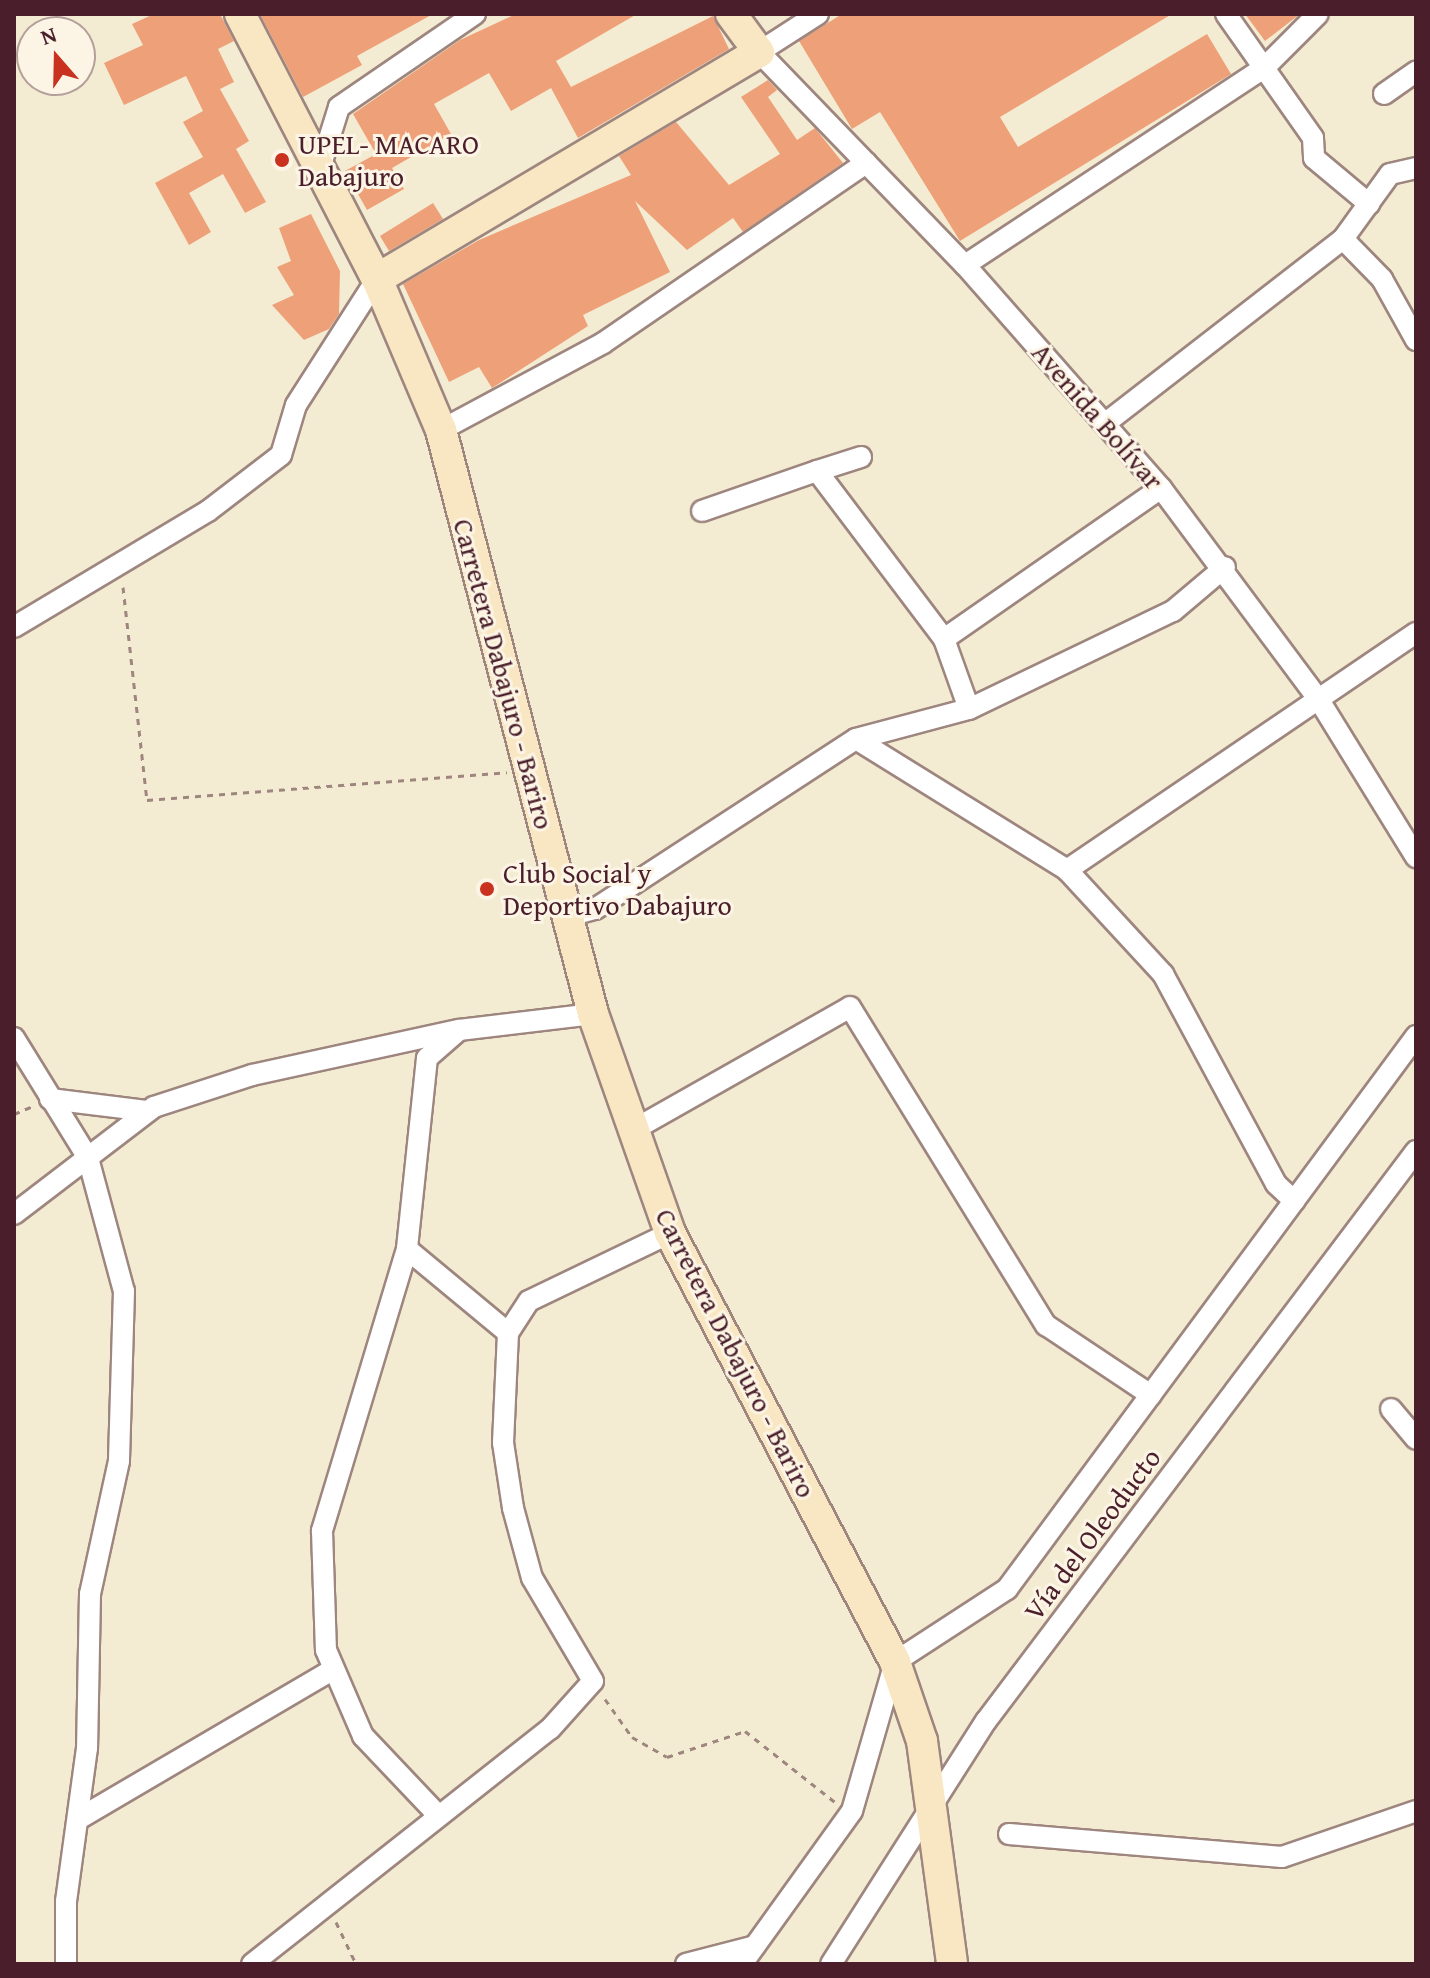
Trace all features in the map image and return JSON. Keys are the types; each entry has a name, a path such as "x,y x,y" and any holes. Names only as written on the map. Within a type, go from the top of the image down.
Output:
{"street":[{"name":"Carretera Dabajuro - Bariro","path":"240,14 377,279 441,430 593,1014 670,1233 895,1662 922,1741 952,1964"},
{"path":"319,171 339,107 475,14"},
{"name":"Avenida Bolívar","path":"731,14 759,52 965,265 1107,422 1161,488 1225,567 1319,700 1416,857"},
{"path":"14,627 121,567 281,455 296,405 377,279 818,14"},
{"path":"1226,14 1313,138 1314,158 1369,204"},
{"path":"965,265 1264,68 1318,14"},
{"path":"1384,94 1416,72"},
{"path":"441,430 603,343 866,163"},
{"path":"1107,422 1343,239 1390,174 1416,168"},
{"path":"1343,239 1382,279 1416,340"},
{"path":"702,511 861,457"},
{"path":"817,471 944,639 969,709"},
{"path":"944,639 1161,488"},
{"path":"568,916 595,909 856,739 969,709 1173,611 1225,567"},
{"path":"1067,870 1416,633"},
{"path":"856,739 1067,870 1163,974 1276,1184 1294,1201"},
{"path":"633,1130 850,1007 1046,1325 1151,1395"},
{"path":"14,1214 148,1111 252,1075 459,1030 593,1014"},
{"path":"439,1816 363,1736 332,1670 322,1531 407,1249 427,1058 459,1030"},
{"path":"742,1964 852,1811 895,1662 1007,1589 1416,1036"},
{"path":"14,1038 88,1158 124,1291 119,1461 90,1594 80,1818 66,1901 66,1964"},
{"path":"50,1099 148,1111"},
{"name":"Vía del Oleoducto","path":"831,1964 986,1721 1416,1151"},
{"path":"252,1964 550,1729 593,1681 532,1578 513,1508 503,1443 508,1333 529,1301 670,1233"},
{"path":"407,1249 508,1333"},
{"path":"1391,1409 1416,1439"},
{"path":"80,1818 332,1670"},
{"path":"1009,1834 1282,1857 1416,1811"},
{"path":"686,1964 755,1946"}],"path":[{"path":"121,567 147,800 530,770"},
{"path":"593,1681 632,1737 667,1757 745,1731 852,1811"},
{"path":"328,1904 356,1964"}],"building":[{"path":"154,14 220,14 234,41 218,49 234,82 220,89 249,141 236,149 266,202 245,213 223,174 189,193 211,232 189,245 155,183 203,157 183,122 203,111 186,76 124,105 104,63 143,45 132,24"},
{"path":"260,14 433,14 357,56 362,65 303,97"},
{"path":"516,14 637,14 556,61 571,87 713,16 729,49 578,138 551,88 511,111 489,73 434,104 451,134 392,168 404,189 367,210 345,171 376,154 353,114 460,40"},
{"path":"842,14 1172,14 1000,117 1018,147 1207,34 1231,74 960,241 880,112 852,129 799,41"},
{"path":"1245,14 1300,14 1265,41"},
{"path":"768,80 777,90 768,97 797,140 815,128 843,163 743,232 733,218 687,250 635,201 670,272 583,315 588,326 492,388 479,367 449,382 403,284 479,240 631,175 619,156 676,122 729,185 780,154 741,97"},
{"path":"433,203 443,219 389,251 380,236"},
{"path":"311,214 340,271 339,314 329,329 304,340 272,305 294,295 277,267 291,261 279,228"}],"place":[{"name":"UPEL- MACARO Dabajuro","path":"282,160"},
{"name":"Club Social y Deportivo Dabajuro","path":"487,889"}]}
